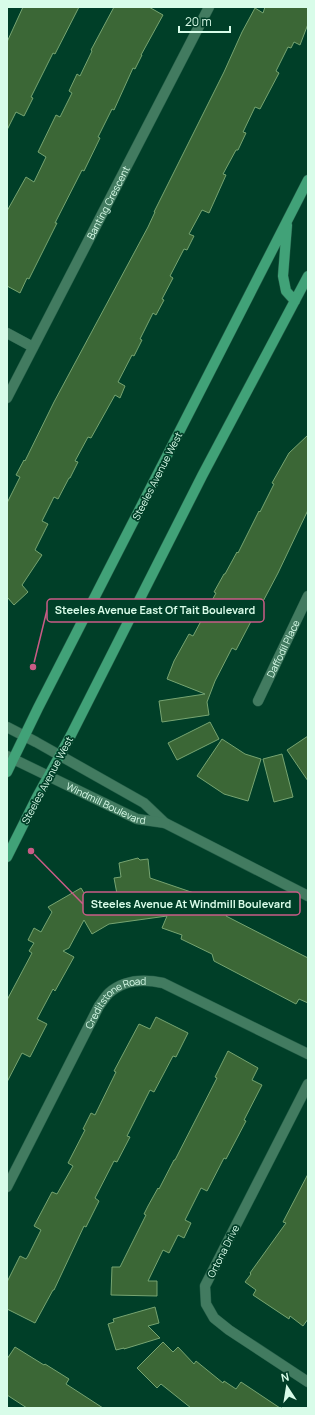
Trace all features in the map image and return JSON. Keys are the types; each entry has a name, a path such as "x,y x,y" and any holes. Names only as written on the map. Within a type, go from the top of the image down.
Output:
{"main road":[{"name":"Steeles Avenue West","path":"7,772 10,757 25,736 308,180"},
{"path":"287,221 283,276 286,291 295,301"},
{"name":"Steeles Avenue West","path":"7,857 202,476 308,276"}],"street":[{"name":"Banting Crescent","path":"7,398 209,7"},
{"path":"7,333 33,346"},
{"name":"Daffodil Place","path":"258,701 308,596"},
{"name":"Windmill Boulevard","path":"7,727 144,803 165,823 308,896"},
{"name":"Windmill Boulevard","path":"10,757 137,819 165,823"},
{"name":"Creditstone Road","path":"7,1187 99,1006 109,993 123,985 137,980 163,982 308,1054"},
{"name":"Ortona Drive","path":"308,1084 205,1286 206,1304 214,1318 229,1330 308,1382"}],"building":[{"path":"23,7 79,7 55,54 53,53 31,97 33,98 24,116 16,112 7,130 7,42"},
{"path":"114,7 149,7 163,15 135,69 133,68 114,110 112,109 98,137 100,138 84,171 82,170 29,279 27,278 20,293 7,286 7,211 26,177 34,182 46,157 38,152 56,115 60,117 72,93 69,91 77,74 80,76 92,51 91,50"},
{"path":"265,7 308,7 308,24 300,45 294,42 291,48 288,47 276,71 279,73 260,109 255,107 243,132 246,133 238,150 236,150 223,174 226,175 209,213 202,210 189,234 194,236 187,250 184,249 170,276 173,278 162,299 164,300 156,315 153,313 140,339 142,340 134,356 132,355 118,382 125,386 120,398 115,395 91,438 88,437 75,461 78,462 58,499 54,497 42,521 48,524 35,550 42,555 22,585 28,592 14,605 7,597 7,503 20,477 16,475 24,460 25,461 54,402 148,227 242,32 255,8 263,13"},
{"path":"308,435 308,510 259,609 258,608 236,650 232,648 215,681 207,702 209,715 162,722 159,701 205,694 167,679 174,661 189,634 193,636 216,593 214,592 237,552 238,553 274,484 272,483 289,453"},
{"path":"210,722 219,739 177,760 168,743"},
{"path":"308,736 308,781 287,750"},
{"path":"222,739 245,754 261,759 248,801 224,794 197,776"},
{"path":"282,754 293,797 274,802 263,759"},
{"path":"138,858 140,860 148,859 150,878 194,893 193,895 229,911 226,916 308,958 308,1003 299,999 296,1004 214,961 212,954 181,939 182,935 162,928 167,916 109,924 92,934 84,920 69,948 63,951 74,957 55,991 53,989 37,1019 47,1024 30,1057 22,1053 7,1082 7,1000 32,953 29,951 34,943 28,940 34,928 41,932 52,912 48,907 81,888 87,898 117,894 114,878 121,877 119,863"},
{"path":"156,1017 188,1033 176,1057 173,1056 154,1092 150,1090 127,1136 130,1137 117,1162 114,1161 95,1198 99,1201 86,1227 84,1226 54,1290 35,1323 7,1309 7,1282 20,1256 26,1259 28,1256 41,1230 34,1226 52,1192 57,1194 73,1166 68,1163 85,1130 83,1129 91,1113 95,1115 116,1072 114,1071 139,1024 150,1029"},
{"path":"228,1051 258,1068 252,1080 262,1085 244,1120 246,1121 226,1159 224,1158 207,1191 201,1188 185,1220 191,1223 184,1238 178,1235 169,1253 163,1250 148,1281 157,1281 157,1296 111,1295 112,1267 120,1267 146,1215 144,1214 148,1206 175,1160 217,1078 215,1077"},
{"path":"308,1174 308,1319 303,1326 290,1316 289,1319 253,1295 256,1290 245,1282 286,1223 283,1222"},
{"path":"155,1307 159,1323 148,1326 160,1338 116,1350 108,1324 114,1322 113,1319"},
{"path":"163,1342 173,1352 178,1347 194,1364 196,1361 223,1383 224,1381 236,1389 241,1382 280,1408 191,1408 161,1384 157,1388 137,1368"},
{"path":"15,1347 69,1379 66,1384 103,1408 27,1408 7,1395 7,1359"}],"place":[{"name":"Steeles Avenue East Of Tait Boulevard","path":"33,667"},
{"name":"Steeles Avenue At Windmill Boulevard","path":"31,851"}]}
